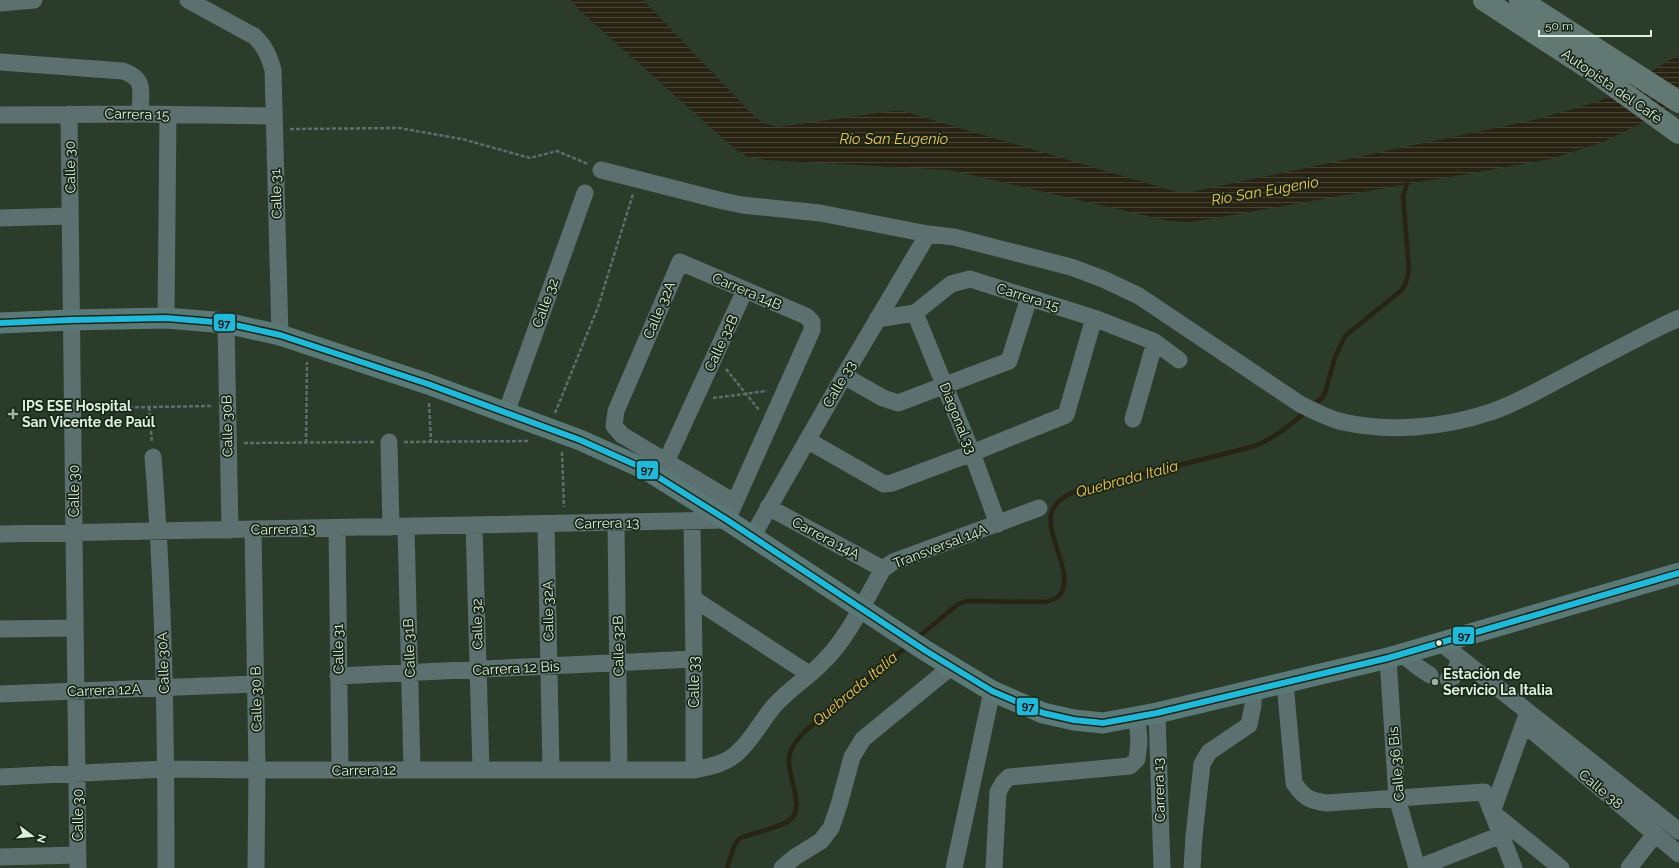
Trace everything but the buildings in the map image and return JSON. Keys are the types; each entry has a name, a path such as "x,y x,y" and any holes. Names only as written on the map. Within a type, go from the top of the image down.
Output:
{"highway":[{"name":"Autopista del Café","path":"1484,0 1596,73 1678,132"},
{"name":"Autopista del Café","path":"1520,0 1679,102"}],"main road":[{"path":"0,323 166,318 226,323 280,335 307,343 428,384 613,454 731,511 752,537 926,651 992,691 1037,710 1074,720 1103,723 1147,715 1253,689 1285,683 1395,656 1679,573"}],"street":[{"path":"0,3 34,0"},
{"name":"Calle 31","path":"188,0 254,36 269,54 273,70 280,335"},
{"path":"0,62 123,71 134,75 140,83 140,114"},
{"name":"Calle 30","path":"70,114 71,320 78,862"},
{"path":"166,318 168,114"},
{"name":"Carrera 15","path":"0,115 168,114 274,123"},
{"path":"601,170 723,202 820,213 928,234 954,237 1071,267 1103,279 1139,296 1300,404 1320,414 1357,425 1384,427 1418,426 1452,422 1491,412 1525,397 1679,318"},
{"name":"Calle 32","path":"506,413 585,193"},
{"path":"0,218 70,216"},
{"name":"Calle 33","path":"752,537 877,319 928,234"},
{"name":"Carrera 14B","path":"680,262 806,316 812,322 812,330 785,390"},
{"name":"Calle 32A","path":"666,462 622,435 614,426 616,411 680,262"},
{"name":"Carrera 15","path":"916,313 951,284 970,279 1094,318 1155,342 1179,360"},
{"name":"Calle 32B","path":"666,462 745,290"},
{"path":"844,376 883,398 898,403 1009,361 1029,298"},
{"path":"877,319 916,313"},
{"name":"Diagonal 33","path":"916,313 972,453 998,524"},
{"path":"807,440 884,484 892,483 972,453 1066,415 1094,318"},
{"name":"Calle 30B","path":"226,323 226,406 230,530"},
{"path":"1133,419 1155,342"},
{"path":"666,462 731,511 785,390"},
{"name":"Calle 31B","path":"389,442 398,527 410,673 412,769"},
{"name":"Calle 30A","path":"153,457 159,531 166,768 166,868"},
{"name":"Carrera 14A","path":"768,507 883,569"},
{"name":"Transversal 14A","path":"883,569 893,562 1039,508"},
{"name":"Carrera 13","path":"0,534 692,522 731,511"},
{"name":"Calle 33","path":"692,522 694,599 694,770"},
{"name":"Calle 32B","path":"616,523 619,770"},
{"name":"Calle 32A","path":"546,524 551,770"},
{"name":"Calle 32","path":"474,525 481,770"},
{"name":"Calle 31","path":"337,528 340,770"},
{"name":"Calle 30 B","path":"253,529 257,770 256,868"},
{"path":"694,599 809,674 839,645 883,569"},
{"path":"0,629 75,628"},
{"path":"1441,643 1460,658 1526,718 1679,831"},
{"path":"1395,656 1430,674"},
{"name":"Calle 36 Bis","path":"1395,656 1398,798 1418,868"},
{"path":"1448,679 1453,677 1460,658"},
{"name":"Carrera 12 Bis","path":"338,676 694,659"},
{"path":"782,868 794,857 821,841 831,828 852,757 863,739 951,666"},
{"name":"Carrera 12","path":"0,777 166,768 257,770 694,770 727,760 737,754 768,713 788,691 809,674"},
{"path":"1285,683 1294,783 1300,792 1312,801 1327,803 1484,792 1514,868"},
{"name":"Carrera 12A","path":"0,694 256,684"},
{"path":"1192,868 1202,764 1209,752 1249,725 1253,705 1253,689"},
{"path":"954,868 992,691"},
{"path":"994,868 998,792 1003,783 1009,777 1130,766 1137,759 1139,742 1147,715"},
{"name":"Carrera 13","path":"1147,715 1162,868"},
{"path":"1492,812 1526,718"},
{"name":"Calle 38","path":"1526,718 1679,854"},
{"path":"1492,812 1561,868"},
{"path":"1629,868 1655,834"},
{"path":"1418,868 1501,835"},
{"path":"0,857 78,862"}],"path":[{"path":"274,123 399,128 462,139 530,158 557,151 601,170"},
{"path":"549,429 598,307 637,180"},
{"path":"306,443 307,343"},
{"path":"715,355 770,422"},
{"path":"428,384 431,442"},
{"path":"694,401 745,393 785,390"},
{"path":"73,409 226,406"},
{"path":"149,408 153,457"},
{"path":"562,448 564,524"}],"water":[{"name":"Río San Eugenio","path":"571,0 643,0 755,117 766,124 778,127 902,111 1177,192 1191,192 1538,119 1600,101 1679,55 1679,105 1603,142 1551,159 1192,222 1169,221 950,170 766,160 749,157 736,150 579,10"}],"waterway":[{"name":"Quebrada Italia","path":"1312,406 1322,398 1325,393 1335,357 1345,336 1402,290 1406,282 1409,271 1403,196 1408,180"},
{"name":"Quebrada Italia","path":"916,639 958,604 968,601 1047,602 1058,597 1063,588 1064,577 1051,528 1051,517 1054,507 1065,496 1074,492 1255,446 1276,435 1307,411"},
{"name":"Quebrada Italia","path":"727,868 735,844 740,838 770,829 787,822 793,817 796,810 796,802 789,766 789,758 792,747 799,738 804,732 907,646"}],"transit line":[{"name":"97","path":"0,323 166,318 226,323 280,335 428,384 580,440 647,470 727,520 926,651 992,691 1043,713 1074,720 1103,723 1157,713 1388,658 1679,573"}],"place":[{"name":"IPS ESE Hospital San Vicente de Paúl","path":"13,414"},
{"name":"Estación de Servicio La Italia","path":"1435,682"}]}
